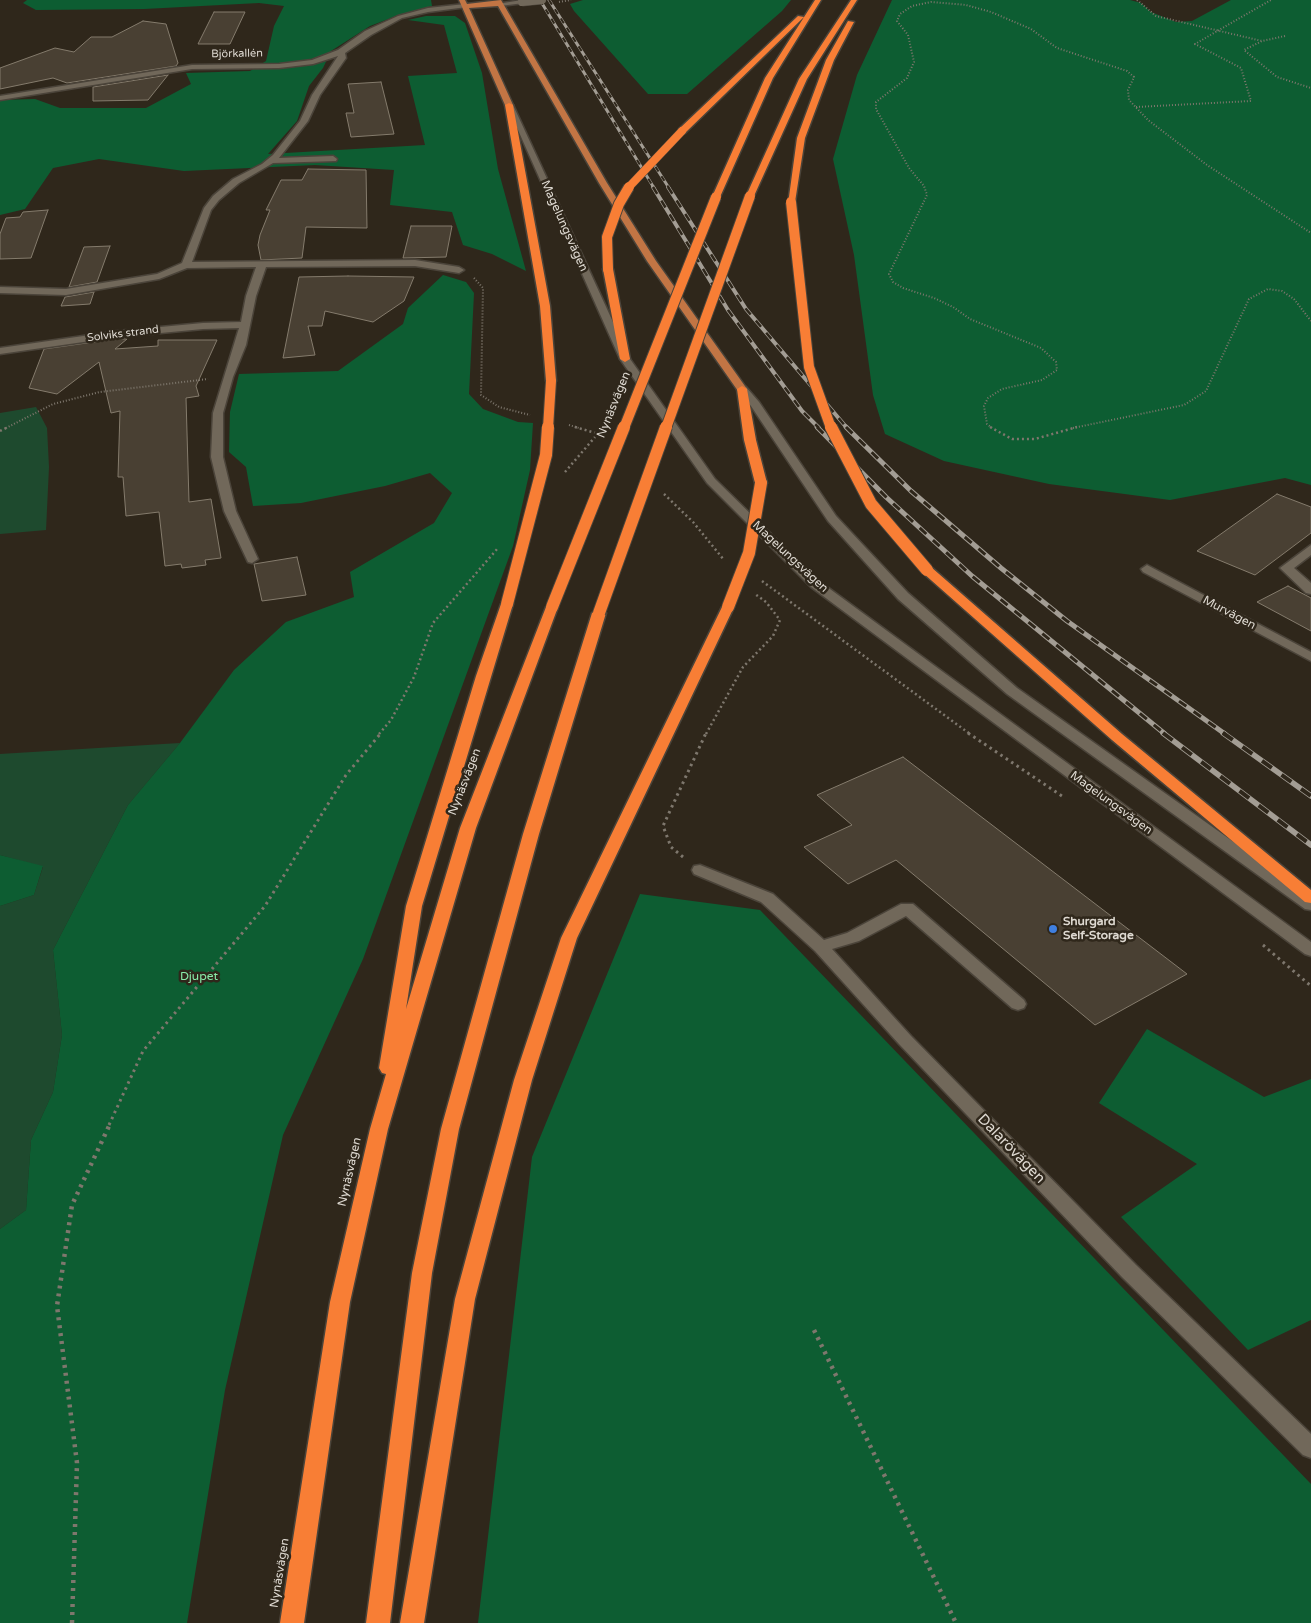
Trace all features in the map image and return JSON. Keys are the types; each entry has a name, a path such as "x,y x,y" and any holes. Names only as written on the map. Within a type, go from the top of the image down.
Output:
{"highway":[{"path":"625,358 608,269 607,237 619,204 631,183 817,0"},
{"name":"Nynäsvägen","path":"292,1623 340,1302 379,1128 468,828 552,607 716,197 769,78 817,0"},
{"path":"378,1623 422,1273 450,1129 531,834 599,613 750,196 803,79 854,0"},
{"path":"861,0 830,60 801,138 790,202 809,366 834,436 871,504 927,570 1117,738 1311,898"},
{"path":"379,1128 414,906 483,676 508,604 546,455 551,381 545,306 509,105"},
{"path":"412,1623 465,1299 523,1080 569,938 728,606 749,553 762,484 750,440 742,389"}],"main road":[{"path":"464,3 499,2 603,183 652,261 742,389"},
{"name":"Magelungsvägen","path":"464,3 509,105"}],"street":[{"path":"499,2 542,0"},
{"name":"Björkallén","path":"0,98 192,67 313,62 341,52 368,33 400,17 464,3"},
{"path":"186,265 208,210 216,198 236,181 271,161 304,121 316,95 342,58 341,52"},
{"name":"Magelungsvägen","path":"509,105 625,358 711,481 815,584 1311,950"},
{"path":"271,161 333,159"},
{"path":"0,290 57,292 87,289 158,276 186,265 415,263 459,270"},
{"path":"252,559 230,511 217,457 218,414 228,377 246,325 251,296 262,265"},
{"name":"Solviks strand","path":"0,351 118,334 204,326 246,325"},
{"path":"742,389 755,404 832,518 903,596 1012,691 1311,905"},
{"path":"1311,549 1286,568 1311,590"},
{"name":"Murvägen","path":"1147,569 1311,657"},
{"name":"Dalarövägen","path":"700,870 767,898 821,948 905,1040 1129,1271 1311,1448"},
{"path":"821,948 853,937 907,908 1018,1004"}],"path":[{"path":"1137,0 1156,16 1217,32 1262,41"},
{"path":"1135,107 1251,101 1241,68 1195,44 1271,0"},
{"path":"1311,233 1207,165 1148,120 1129,100 1128,90 1134,77 1127,72 1057,48 1031,29 991,12 966,5 931,2 912,6 900,14 897,21 908,35 914,62 907,78 876,102 876,109 909,168 924,186 926,195 889,274 893,282 903,288 934,298 953,307 970,320 1041,348 1056,362 1057,370 1042,380 1002,389 988,398 984,406 987,424 998,434 1012,439 1035,439 1083,425 1184,405 1206,391 1249,299 1268,289 1282,291 1294,299 1311,321"},
{"path":"1285,36 1262,41 1244,50 1277,77 1311,88"},
{"path":"0,431 53,404 100,392 228,377"},
{"path":"711,544 726,555"},
{"path":"756,576 943,716 1064,797"},
{"path":"700,870 671,847 663,826 709,727 743,666 773,636 780,620"},
{"path":"72,1623 77,1463 57,1306 72,1205 143,1051 265,906 346,775 391,720 414,677 433,623"},
{"path":"1259,942 1311,986"},
{"path":"814,1330 956,1623"}],"green space":[{"path":"27,0 431,0 432,6 399,15 370,26 331,51 323,68 309,86 297,121 268,154 425,145 408,76 457,73 444,25 408,20 426,16 455,16 465,23 482,73 498,169 526,271 492,254 463,245 452,212 390,205 394,170 315,165 184,171 99,159 53,168 25,209 0,215 0,100 35,99 60,108 146,108 191,84 186,73 250,71 266,61 274,26 284,6 259,3 144,9 36,10 23,3"},
{"path":"583,0 791,0 782,11 687,94 648,94 574,11 570,4"},
{"path":"892,0 1130,0 1141,3 1151,12 1176,22 1192,21 1231,0 1311,0 1311,485 1285,478 1170,500 1049,484 944,461 885,434 873,395 854,255 833,159 857,75"},
{"name":"Djupet","path":"443,275 466,282 474,293 469,394 483,409 518,422 533,423 530,470 513,546 363,959 283,1135 225,1390 187,1623 0,1623 0,1229 26,1210 31,1140 53,1092 62,1035 53,950 128,805 180,743 234,670 286,622 354,597 350,572 434,523 452,493 430,473 385,486 301,503 253,506 246,467 229,452 230,412 239,374 338,371 403,324 408,308"},
{"path":"36,407 47,428 49,467 46,530 0,534 0,413"},
{"path":"180,743 128,805 53,950 62,1035 53,1092 31,1140 26,1210 0,1229 0,906 34,895 43,867 0,855 0,754"},
{"path":"0,855 43,866 34,895 0,906"},
{"path":"640,894 760,910 1311,1484 1311,1623 478,1623 532,1157"},
{"path":"1147,1029 1264,1097 1311,1079 1311,1320 1248,1350 1121,1217 1197,1164 1099,1103"}],"building":[{"path":"214,12 245,12 230,44 198,44"},
{"path":"143,21 166,24 178,63 176,66 67,83 53,78 0,89 0,68 55,48 74,52 91,37 112,37"},
{"path":"168,75 148,100 93,101 93,87"},
{"path":"381,82 394,134 351,137 346,113 354,113 348,84"},
{"path":"308,169 366,170 367,228 306,227 302,258 261,260 258,245 270,210 266,210 281,180 302,180"},
{"path":"48,210 31,258 0,259 0,234 6,218 20,217 23,212"},
{"path":"411,226 452,226 446,257 403,258"},
{"path":"110,246 97,282 69,287 84,247"},
{"path":"299,277 414,277 404,301 373,322 325,311 322,326 308,326 315,355 283,358"},
{"path":"94,292 90,304 61,306 65,297"},
{"path":"127,339 115,349 158,346 158,340 217,340 196,386 199,396 186,398 189,502 211,499 221,558 205,560 206,565 182,568 181,564 165,566 159,512 126,516 123,477 118,477 120,411 111,413 99,362 57,394 29,388 44,349"},
{"path":"1277,494 1311,507 1311,533 1255,575 1197,551"},
{"path":"297,557 306,595 262,601 254,564"},
{"path":"1288,586 1311,598 1311,631 1257,602"},
{"name":"Shurgard Self-Storage","path":"903,757 1187,974 1095,1025 896,860 848,884 804,847 852,825 817,795"}],"railway":[{"path":"540,0 654,188"},
{"path":"549,0 669,188"},
{"path":"653,187 728,310 802,411 819,428"},
{"path":"668,187 746,309 847,428"},
{"path":"817,427 886,497 972,576 1165,734"},
{"path":"847,428 911,491 1001,568 1067,621 1225,734"},
{"path":"1163,733 1311,845"},
{"path":"1223,733 1311,796"}],"place":[{"name":"Shurgard Self-Storage","path":"1053,929"}]}
